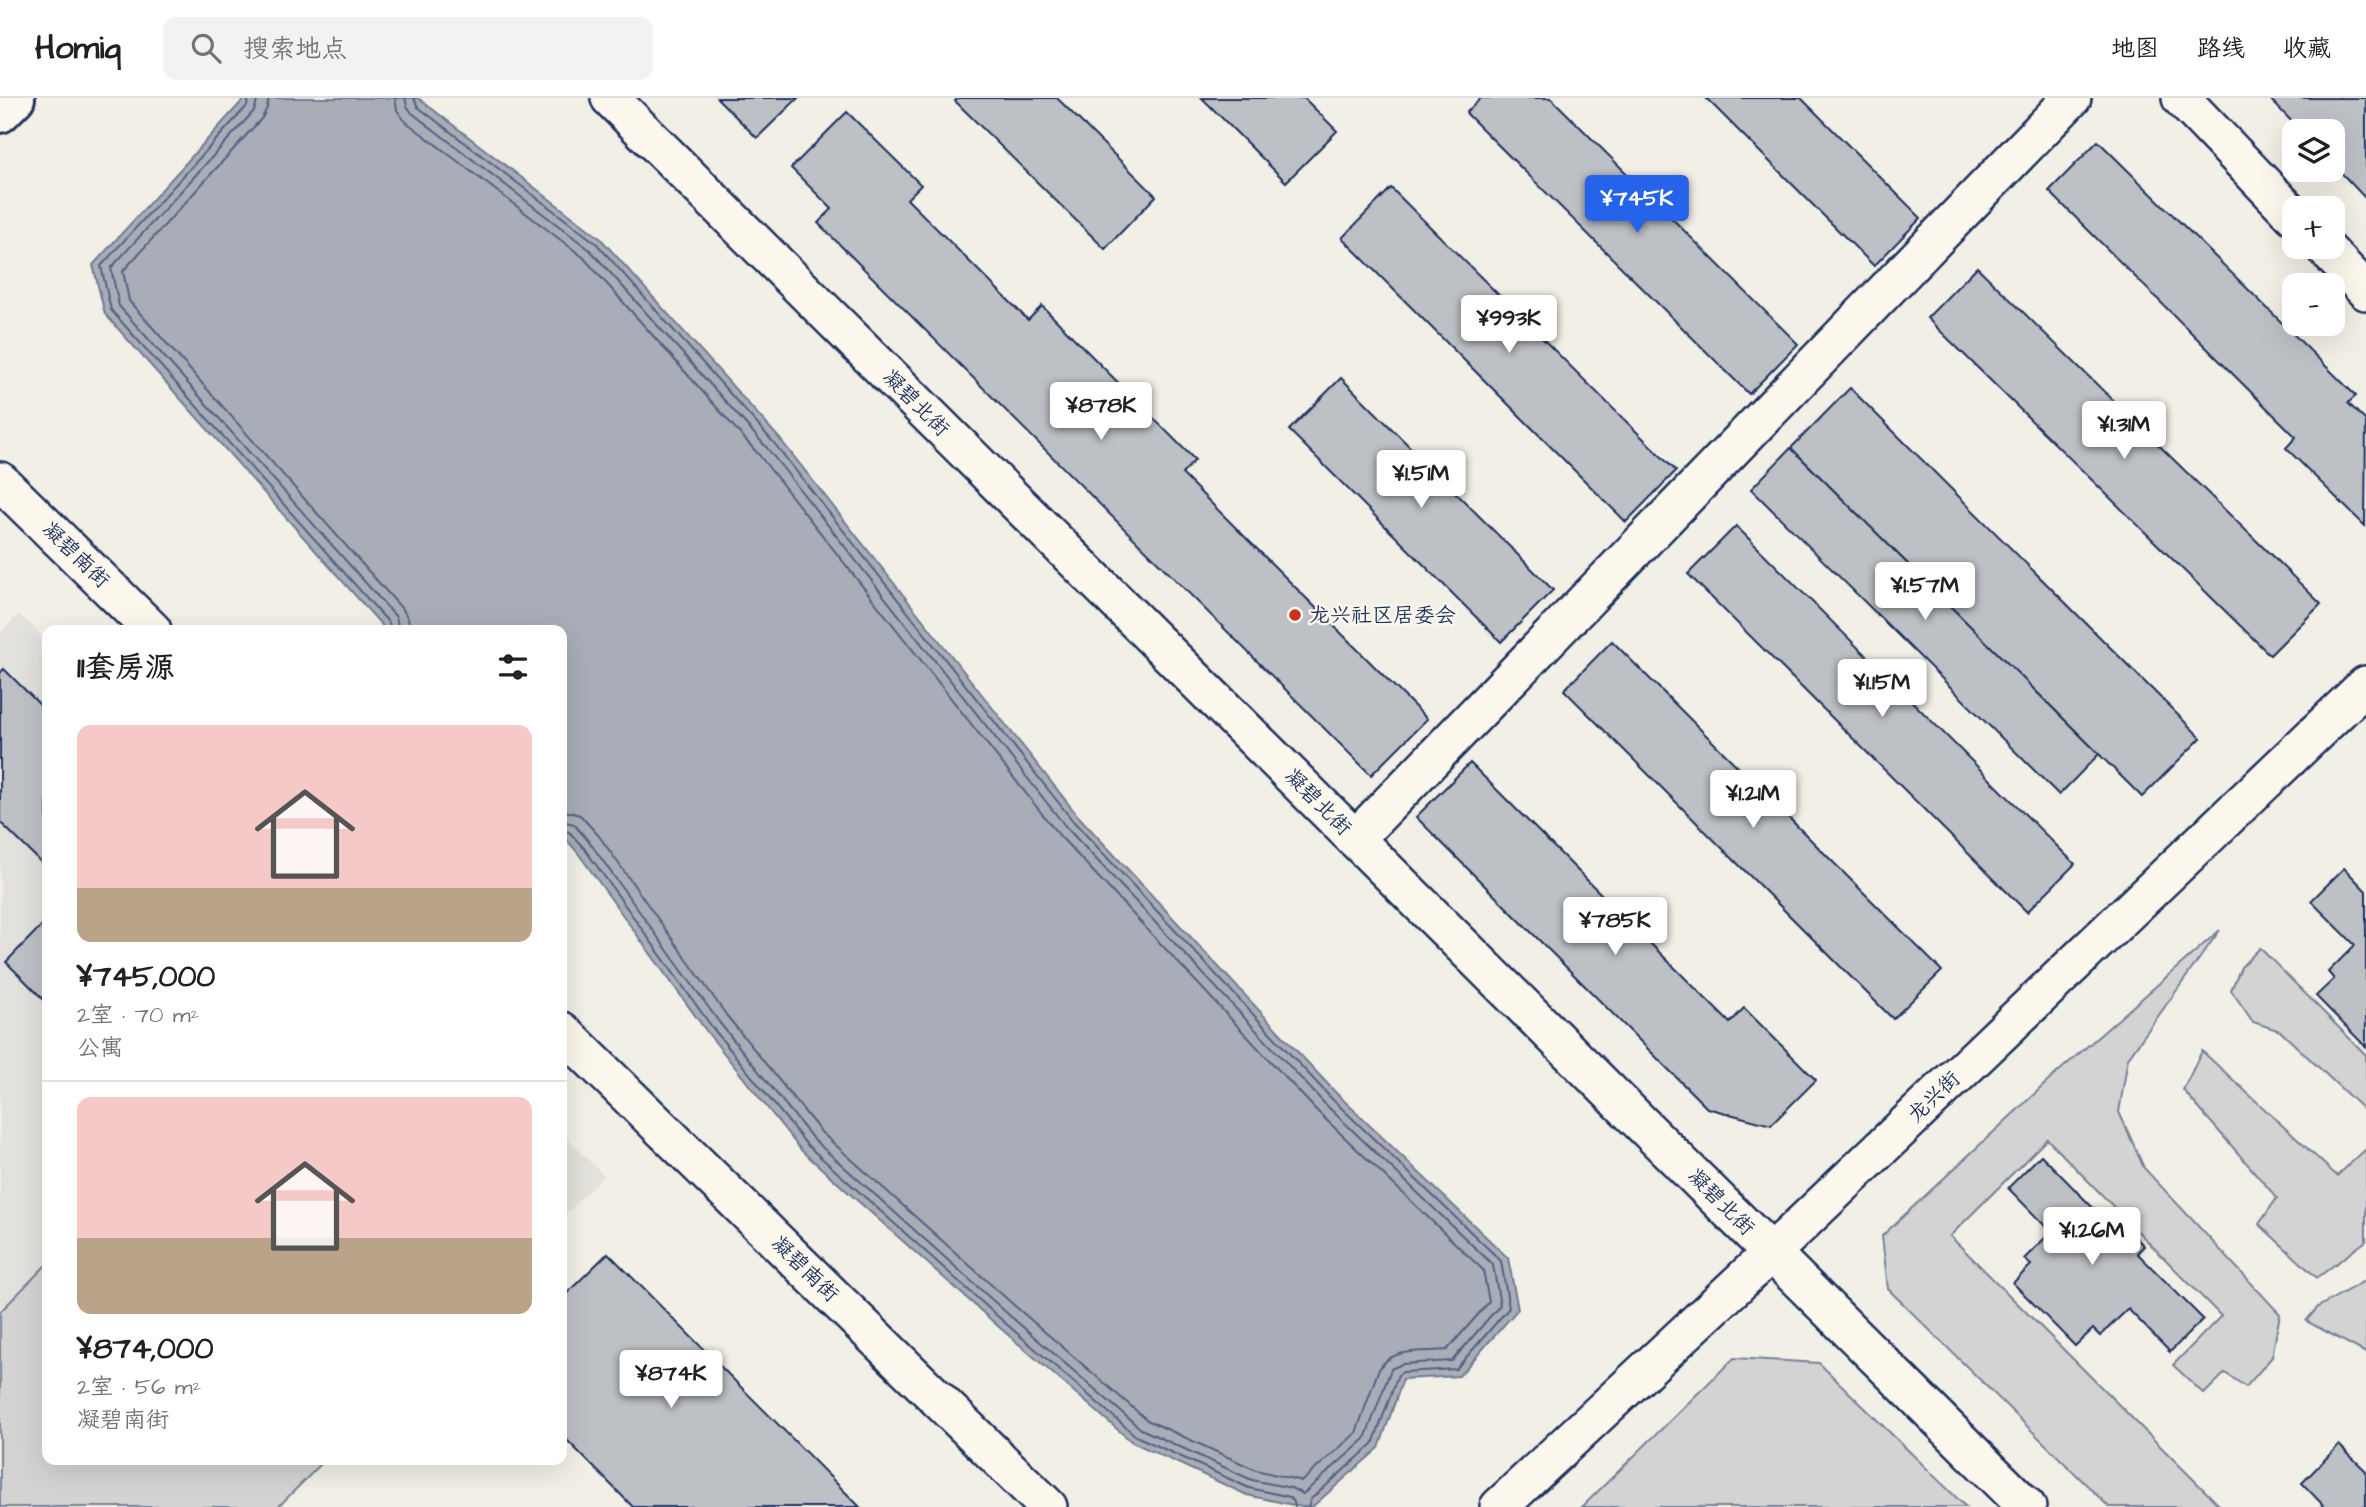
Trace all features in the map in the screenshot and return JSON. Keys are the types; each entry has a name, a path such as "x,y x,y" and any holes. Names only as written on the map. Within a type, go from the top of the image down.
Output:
{"main road":[{"path":"0,113 15,98"}],"street":[{"name":"凝碧北街","path":"610,98 2027,1507"},
{"path":"1355,839 2072,98"},
{"path":"2181,98 2282,203"},
{"path":"2335,259 2366,291"},
{"name":"凝碧南街","path":"0,481 147,625"},
{"name":"龙兴街","path":"1499,1507 1771,1253 2366,685"},
{"name":"凝碧南街","path":"567,1036 1048,1507"}],"shaded area":[{"path":"19,614 42,636 42,1465 320,1465 278,1507 0,1507 0,633"},
{"path":"2220,930 2128,1058 2119,1112 2144,1168 2280,1314 2272,1357 2246,1387 2225,1373 2204,1394 2173,1365 2221,1316 2047,1139 1950,1236 2221,1507 2109,1507 1888,1289 1882,1236 2058,1072"},
{"path":"2260,948 2366,1055 2366,1112 2280,1031 2253,1022 2231,990 2241,967"},
{"path":"2202,1051 2337,1176 2366,1149 2366,1241 2317,1278 2259,1224 2277,1198 2183,1090"},
{"path":"567,1139 604,1175 567,1213"},
{"path":"42,1269 42,1465 320,1465 278,1507 0,1507 0,1312"},
{"path":"2366,1280 2366,1353 2306,1321 2318,1307"},
{"path":"1734,1358 1819,1363 1966,1507 1582,1507"}],"water":[{"path":"245,98 418,98 600,238 779,438 1078,816 1336,1093 1508,1258 1518,1309 1459,1376 1403,1379 1379,1448 1312,1507 1247,1495 1132,1442 801,1150 707,1032 567,840 567,625 382,625 105,314 93,265"}],"building":[{"path":"717,98 798,98 757,138"},
{"path":"958,98 1057,98 1156,196 1105,249 955,101"},
{"path":"1202,98 1304,98 1337,131 1286,182"},
{"path":"1481,98 1551,98 1798,344 1749,394 1466,113"},
{"path":"1706,98 1801,98 1921,218 1874,266"},
{"path":"2269,98 2366,98 2366,199 2345,177 2345,119 2289,119"},
{"path":"847,112 921,185 907,199 1028,320 1042,306 1195,460 1182,474 1427,719 1371,775 818,223 832,209 791,168"},
{"path":"2098,141 2282,323 2282,336 2295,336 2356,396 2348,403 2366,421 2365,526 2286,448 2296,437 2049,191"},
{"path":"1391,188 1676,471 1626,522 1342,238"},
{"path":"1977,267 2321,604 2270,655 1927,318"},
{"path":"1341,378 1553,590 1501,642 1289,430"},
{"path":"1850,388 2201,738 2142,797 1791,448"},
{"path":"1791,448 2099,754 2059,795 1751,489"},
{"path":"1736,526 2075,864 2027,912 1688,574"},
{"path":"1612,641 1942,971 1893,1019 1564,690"},
{"path":"4,669 42,707 42,863 0,822 0,673"},
{"path":"1470,763 1730,1023 1744,1008 1816,1080 1771,1125 1707,1108 1416,817"},
{"path":"2344,868 2366,891 2366,1047 2316,996 2334,979 2328,972 2355,945 2311,901"},
{"path":"42,925 42,998 6,962"},
{"path":"2041,1155 2105,1220 2112,1213 2144,1246 2137,1253 2203,1319 2170,1352 2128,1309 2100,1336 2093,1329 2075,1346 2013,1283 2031,1265 2024,1259 2051,1232 2008,1188"},
{"path":"608,1253 860,1507 633,1507 567,1440 567,1293"},
{"path":"2339,1445 2366,1471 2366,1507 2321,1507 2323,1505 2302,1483"}],"place":[{"name":"龙兴社区居委会","path":"1295,615"}]}
